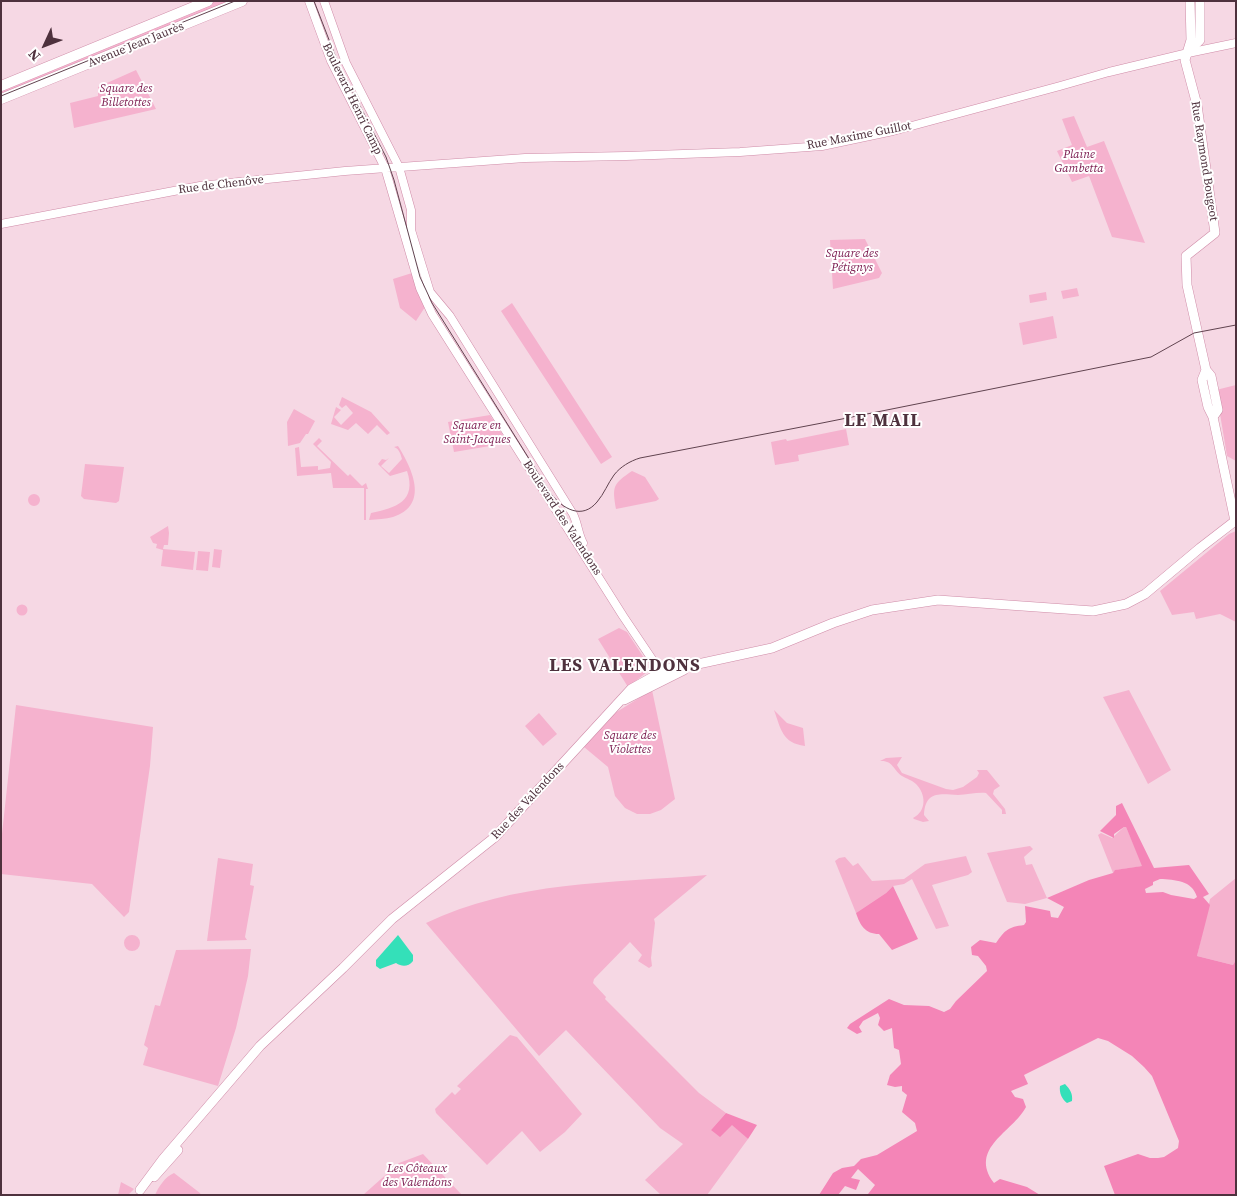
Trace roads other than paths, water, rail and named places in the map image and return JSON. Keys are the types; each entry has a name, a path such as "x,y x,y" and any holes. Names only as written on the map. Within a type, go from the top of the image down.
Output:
{"main road":[{"name":"Avenue Jean Jaurès","path":"1,86 208,1"},
{"name":"Avenue Jean Jaurès","path":"1,99 242,1"},
{"path":"1188,52 1191,40 1190,1"},
{"path":"1188,52 1200,40 1200,1"},
{"name":"Rue Raymond Bougeot","path":"1188,52 1186,60 1197,105 1215,233 1186,256 1187,285 1206,370 1202,380 1208,407 1213,417 1236,521"},
{"path":"662,674 772,648 833,623 872,610 938,600 1093,611 1126,604 1144,594 1236,521"},
{"name":"Rue des Valendons","path":"137,1192 260,1046 308,1003 325,993 386,924 495,837 631,689 640,688 662,674"},
{"name":"Rue des Valendons","path":"137,1192 168,1163 209,1107"},
{"path":"149,1176 168,1163 169,1157 182,1138"}],"street":[{"name":"Boulevard Henri Camp","path":"309,1 331,61 385,168"},
{"name":"Boulevard Henri Camp","path":"324,1 346,63 400,168"},
{"name":"Rue Maxime Guillot","path":"443,165 524,158 734,152 822,146 893,131 1188,52 1236,43"},
{"name":"Rue de Chenôve","path":"1,224 200,186 288,176 443,165"},
{"name":"Boulevard des Valendons","path":"385,168 420,288 432,314 662,674"},
{"name":"Boulevard des Valendons","path":"400,168 411,210 411,230 430,292 450,316 571,511 582,541 662,674"},
{"name":"Boulevard des Valendons","path":"640,688 652,665 645,650"}],"tram line":[{"path":"1,96 235,1"},
{"path":"314,1 338,63 386,157 420,277 432,303 551,494 567,508 579,511 591,507 597,502 616,472 640,458 1151,357 1194,333 1236,325"}],"district":[{"name":"LE MAIL","path":"883,421"},
{"name":"LES VALENDONS","path":"625,666"}],"park label":[{"name":"Square des Billetottes","path":"126,96"},
{"name":"Plaine Gambetta","path":"1079,162"},
{"name":"Square des Pétignys","path":"852,261"},
{"name":"Square en Saint-Jacques","path":"477,433"},
{"name":"Square des Violettes","path":"630,743"},
{"name":"Les Côteaux des Valendons","path":"417,1176"}]}
